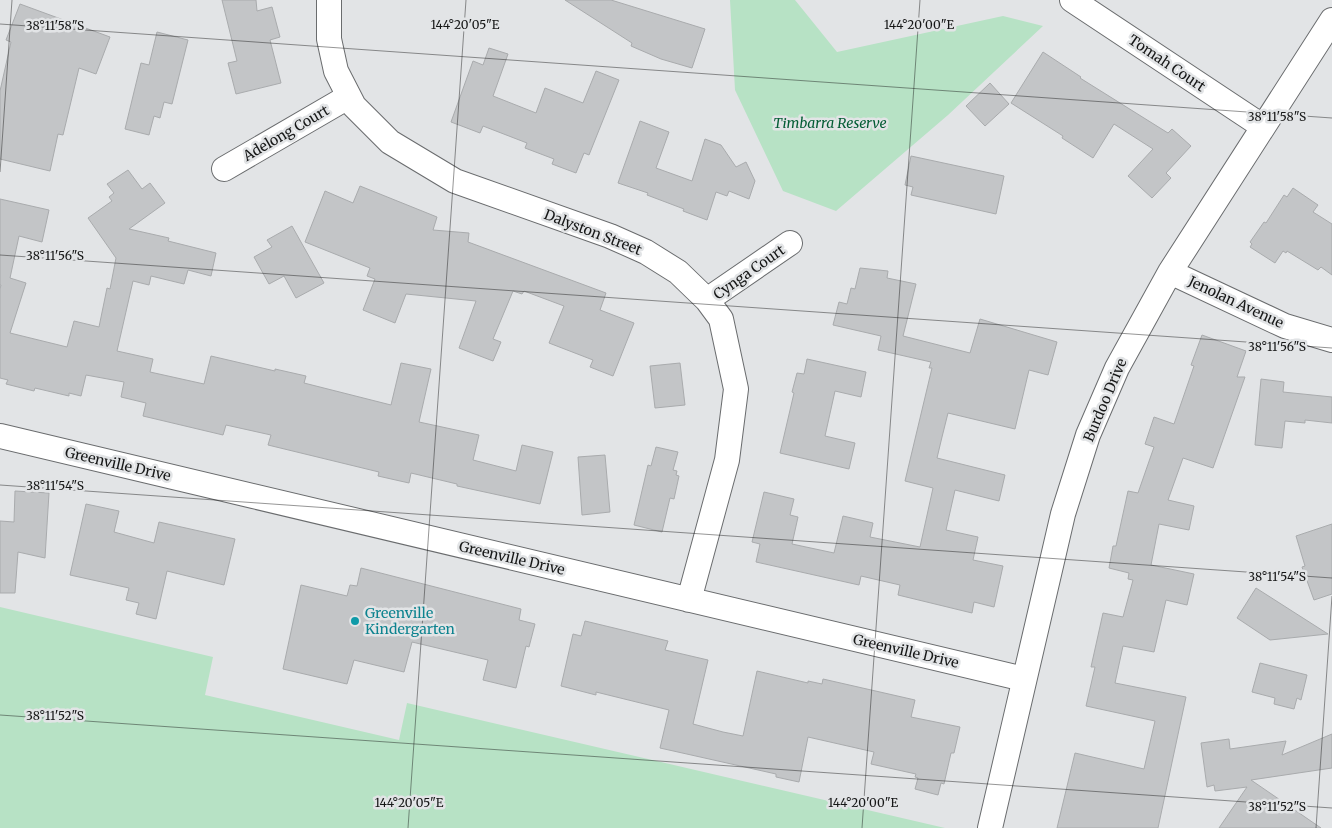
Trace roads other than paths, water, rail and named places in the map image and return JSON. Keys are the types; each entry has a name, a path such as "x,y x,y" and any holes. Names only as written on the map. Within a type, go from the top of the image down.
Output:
{"street":[{"name":"Dalyston Street","path":"329,0 329,39 336,71 354,106 390,142 455,181 610,236 646,252 678,272 707,300 721,319 736,389 727,460 690,600"},
{"name":"Tomah Court","path":"1072,0 1262,126"},
{"name":"Burdoo Drive","path":"990,828 1063,514 1088,435 1117,368 1170,272 1262,126 1332,20"},
{"name":"Adelong Court","path":"224,169 348,97"},
{"name":"Cynga Court","path":"707,300 790,243"},
{"name":"Jenolan Avenue","path":"1170,272 1285,326 1332,340"},
{"name":"Greenville Drive","path":"0,436 1024,679"}],"place":[{"name":"Greenville Kindergarten","path":"355,621"}],"park label":[{"name":"Timbarra Reserve","path":"830,123"}]}
